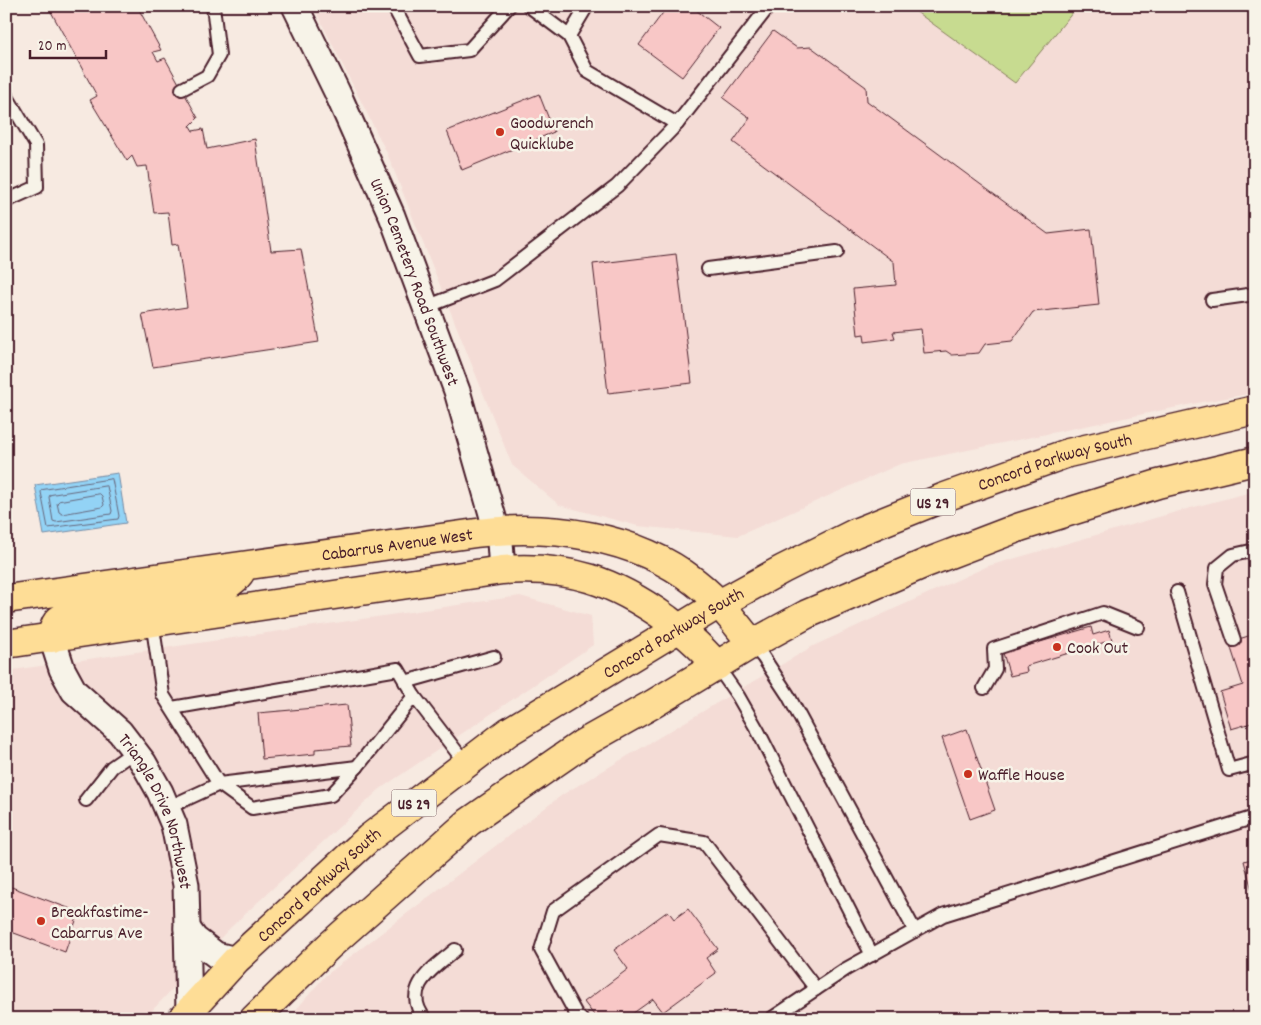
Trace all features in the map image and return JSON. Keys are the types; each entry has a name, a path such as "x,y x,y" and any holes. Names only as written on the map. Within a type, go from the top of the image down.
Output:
{"main road":[{"name":"Concord Parkway South","path":"185,1015 236,960 369,838 508,732 719,604 855,533 963,490 1068,453 1255,410"},
{"name":"US 29","path":"254,1019 329,946 468,822 582,744 752,644 816,610 926,563 1020,527 1158,484 1255,461"},
{"name":"Cabarrus Avenue West","path":"6,600 497,530 559,531 593,537 620,545 674,568 694,582 719,604 752,644"},
{"path":"52,638 55,623 66,616 90,609 224,588 235,579 245,566"},
{"path":"6,644 502,570 542,569 568,573 602,582 630,594 678,628 708,654 717,666"}],"street":[{"name":"Union Cemetery Road Southwest","path":"295,6 337,92 388,208 457,390 502,549 502,570"},
{"name":"Triangle Drive Northwest","path":"52,638 62,669 74,691 120,732 135,751 148,769 174,825 186,885 185,1015"},
{"path":"187,928 195,939 216,955 236,960"}],"lane":[{"path":"182,89 207,76 219,55 213,6"},
{"path":"393,6 420,56 469,50 510,6"},
{"path":"529,6 570,36 587,71 677,124"},
{"path":"570,36 587,6"},
{"path":"426,306 495,280 617,186 677,124 769,6"},
{"path":"6,95 36,144 37,187 6,201"},
{"path":"708,269 837,252"},
{"path":"1212,300 1255,294"},
{"path":"1234,640 1215,584 1217,568 1233,555 1255,550"},
{"path":"1177,592 1229,770 1255,763"},
{"path":"984,688 995,669 994,649 1102,613 1138,627"},
{"path":"152,621 163,695 219,784 252,808 331,795 357,767 414,696"},
{"path":"752,644 788,695 914,931"},
{"path":"405,682 494,657"},
{"path":"717,666 738,696 758,731 872,955"},
{"path":"172,708 398,669 414,696 466,764"},
{"path":"86,800 112,767 135,751"},
{"path":"167,808 219,784 357,767"},
{"path":"771,1019 846,969 943,915 1255,818"},
{"path":"581,1019 577,1016 541,950 553,910 658,835 704,842 816,989"},
{"path":"424,1019 419,1012 415,994 422,978 455,950"}],"shaded area":[{"path":"313,6 908,6 1015,83 1078,6 1255,6 1255,393 1202,402 900,464 738,536 638,526 559,505 512,465 387,153"},
{"path":"1255,491 1255,1019 288,1019 325,976 562,795 813,646 988,566"},
{"path":"520,596 591,616 593,645 380,789 230,928 144,1019 6,1019 6,671"}],"green space":[{"path":"908,6 1078,6 1015,83"}],"water":[{"path":"118,473 126,523 44,535 35,485"}],"building":[{"path":"52,6 137,6 161,50 153,52 158,61 165,58 198,118 190,126 193,131 203,129 207,149 255,139 271,251 301,249 319,342 153,367 142,314 187,307 178,244 172,245 168,212 154,213 147,166 137,167 132,156 127,161 90,100 97,96 49,8"},
{"path":"668,6 691,6 719,28 682,77 639,45"},
{"path":"773,31 797,48 811,47 866,87 867,101 1048,234 1091,229 1099,305 1033,312 1012,341 985,344 979,353 952,355 946,351 924,353 921,329 893,332 895,338 865,342 864,334 858,335 853,289 896,285 894,262 733,142 750,118 723,98"},
{"name":"Goodwrench Quicklube","path":"539,94 554,132 462,170 447,131"},
{"path":"676,254 692,383 608,393 593,264"},
{"name":"Cook Out","path":"1091,627 1093,635 1109,630 1112,640 1026,666 1027,672 1010,676 1003,653"},
{"path":"1255,634 1255,722 1231,729 1220,692 1243,685 1229,642"},
{"path":"347,705 351,746 315,749 315,754 262,759 258,713"},
{"name":"Waffle House","path":"967,729 995,810 970,819 942,738"},
{"path":"1255,858 1255,901 1244,861"},
{"name":"Breakfastime- Cabarrus Ave","path":"6,885 79,912 65,952 6,930"},
{"path":"688,909 718,949 706,958 716,973 663,1012 653,999 625,1019 597,1019 584,1002 628,969 614,950 668,911 674,919"}],"place":[{"name":"Goodwrench Quicklube","path":"500,132"},
{"name":"Cook Out","path":"1057,647"},
{"name":"Waffle House","path":"968,774"},
{"name":"Breakfastime- Cabarrus Ave","path":"41,921"}]}
